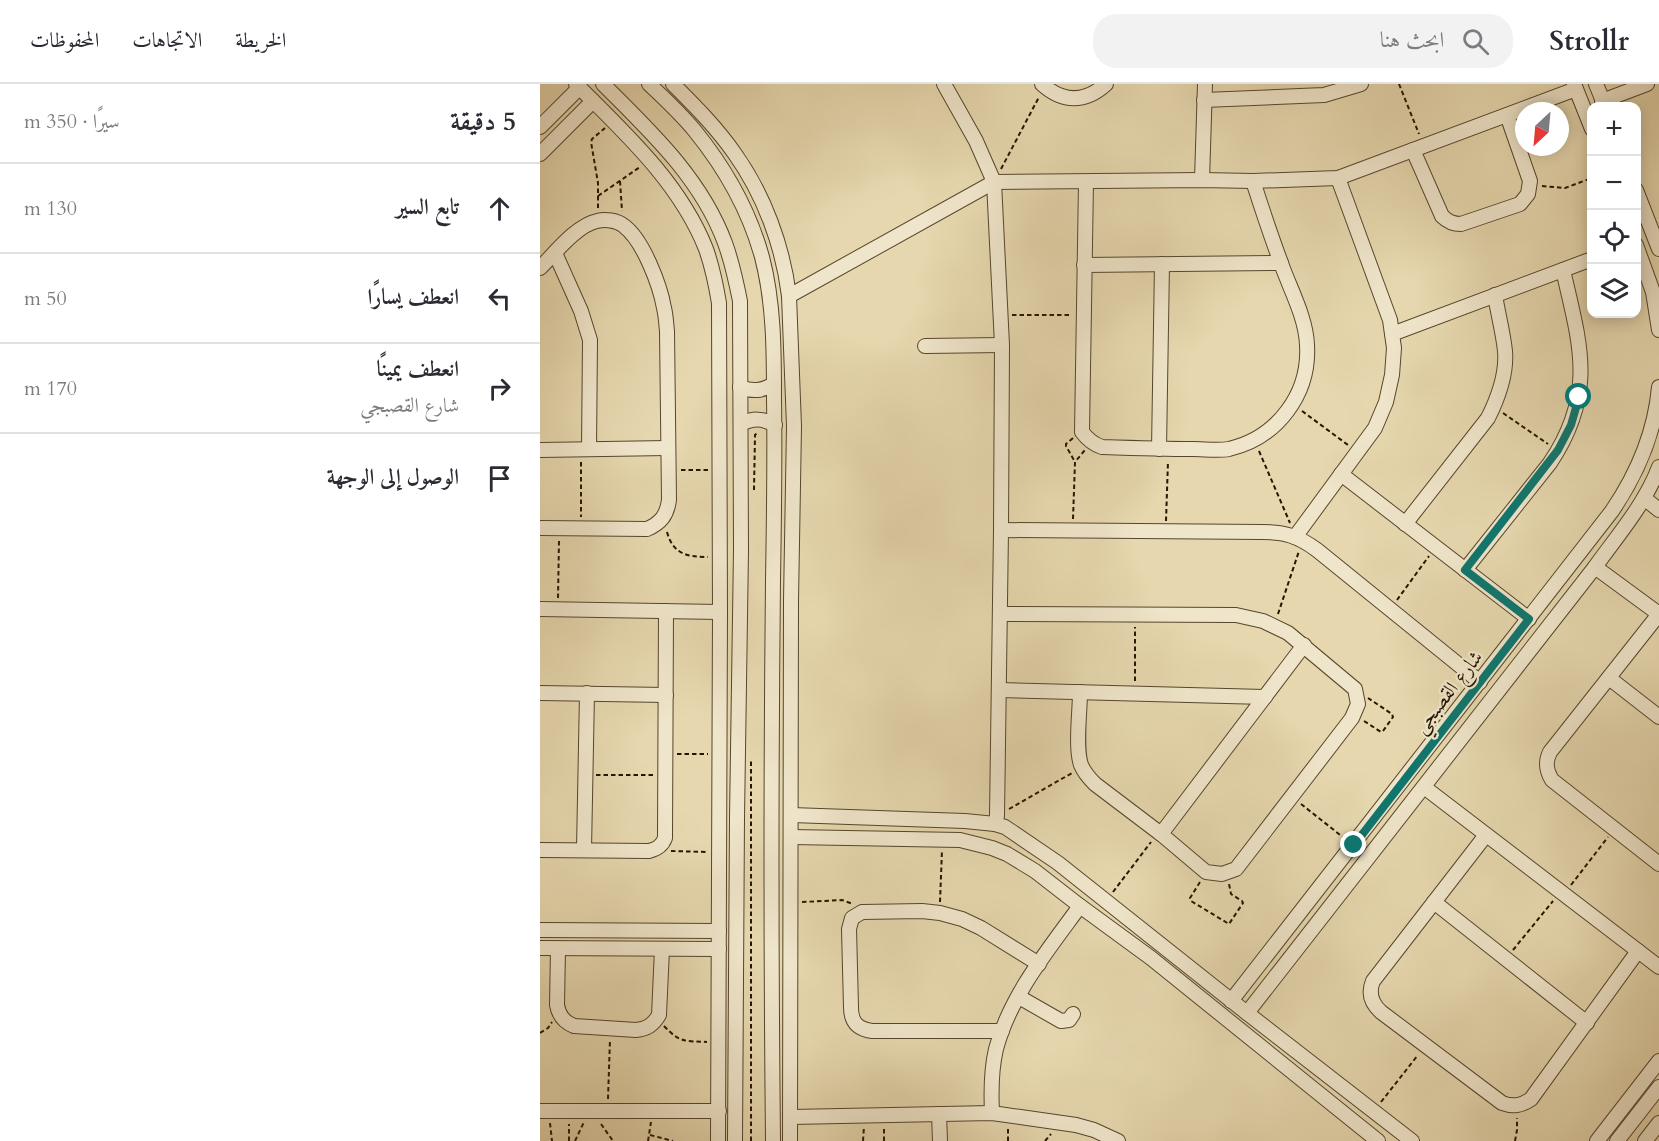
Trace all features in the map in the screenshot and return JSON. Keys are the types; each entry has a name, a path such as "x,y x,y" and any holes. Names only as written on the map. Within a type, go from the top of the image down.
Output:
{"street":[{"path":"603,84 660,141 702,196 725,242 740,301 741,550 735,1141"},
{"path":"649,84 695,131 726,174 741,201 762,257 773,327 771,936 773,1141"},
{"path":"673,84 735,154 753,184 768,215 779,248 788,289 794,426 791,602 790,1141"},
{"path":"944,84 976,141 994,182 1002,345 996,820"},
{"path":"1043,85 1056,95 1070,99 1084,98 1097,92 1106,84"},
{"path":"1202,180 1205,84"},
{"path":"1204,100 1322,90 1361,84"},
{"path":"1598,84 1603,102"},
{"path":"1608,102 1647,84"},
{"path":"540,127 578,86 668,182 696,228 706,250 719,303 718,1141"},
{"path":"768,288 788,289 994,182 1253,181 1338,178 1575,87 1587,117"},
{"path":"540,154 593,101"},
{"path":"678,113 691,102"},
{"path":"557,109 571,123"},
{"path":"1418,148 1442,216 1447,221 1461,224 1520,204 1528,194 1530,181 1507,115"},
{"path":"647,157 660,141"},
{"path":"1299,538 1341,474 1375,428 1386,402 1392,375 1394,348 1390,320 1338,178"},
{"path":"1086,182 1082,430 1087,439 1102,447 1228,449 1255,440 1271,429 1288,412 1300,391 1307,368 1308,344 1302,320 1253,181"},
{"path":"1641,203 1659,249"},
{"path":"540,268 576,233 586,225 598,220 610,220 622,224 633,235 650,264 659,286 664,308 667,331 669,471 668,510 656,525 647,529 540,528"},
{"path":"555,253 581,311 590,340 585,449"},
{"path":"1641,259 1653,292 1659,330"},
{"path":"1392,334 1587,261"},
{"path":"1084,265 1281,263"},
{"path":"1162,264 1164,449"},
{"path":"1465,570 1558,450 1571,425 1579,397 1581,369 1579,341 1563,270"},
{"path":"1405,524 1488,418 1494,407 1504,371 1505,352 1495,295"},
{"path":"925,346 1002,345"},
{"path":"740,387 758,391 774,384"},
{"name":"شارع القصبجي","path":"1231,1001 1612,511 1626,490 1647,443 1654,419 1659,387"},
{"path":"741,424 758,419 774,425"},
{"path":"540,450 668,448"},
{"name":"شارع القصبجي","path":"1247,1013 1595,567 1644,498 1659,466"},
{"path":"1341,474 1529,619"},
{"path":"1644,498 1659,510"},
{"path":"1001,530 1277,532 1299,538 1480,682"},
{"path":"720,554 741,550"},
{"path":"1595,567 1659,614 1550,752 1546,766 1552,780 1659,864"},
{"path":"773,603 791,602"},
{"path":"540,609 720,612"},
{"path":"540,850 649,851 659,847 665,838 666,611"},
{"path":"1000,614 1236,615 1263,621 1288,633 1355,689 1358,704 1354,714 1236,869 1229,873 1214,874 1206,872 1160,833 1095,784 1087,775 1078,753 1080,692"},
{"path":"1160,833 1304,645"},
{"path":"1608,678 1659,717"},
{"path":"999,690 1265,697"},
{"path":"540,693 666,694"},
{"path":"584,850 587,693"},
{"path":"720,696 738,695"},
{"path":"1437,737 1453,750"},
{"path":"1424,787 1659,968"},
{"path":"791,815 996,820 1058,863 1412,1141"},
{"path":"825,816 825,837"},
{"path":"1486,835 1373,981 1371,987 1372,1001 1376,1007 1425,1045 1502,1103 1509,1106 1525,1104 1531,1100 1638,951"},
{"path":"791,837 960,840 1007,854 1035,871 1151,958 1378,1141"},
{"path":"1434,902 1587,1023"},
{"path":"992,1113 992,1071 1002,1030 1039,964 1080,906"},
{"path":"1002,1030 863,1030 855,1024 851,1016 849,929 852,918 862,912 940,913 962,919 981,928 1039,964"},
{"path":"540,930 719,931"},
{"path":"689,931 689,949"},
{"path":"771,936 790,935"},
{"path":"1151,958 1155,939"},
{"path":"540,948 719,950"},
{"path":"558,949 557,1005 562,1018 574,1026 643,1030 655,1022 659,1016 662,949"},
{"path":"1254,973 1270,984"},
{"path":"719,993 737,992"},
{"path":"1019,997 1061,1022 1069,1020 1073,1014"},
{"path":"1597,1141 1659,1061"},
{"path":"1617,1141 1659,1087"},
{"path":"544,1111 602,1115 654,1111 718,1111"},
{"path":"791,1117 992,1113 1076,1125 1118,1141"},
{"path":"939,1114 940,1141"},
{"path":"1645,1141 1659,1123"}],"path":[{"path":"1399,84 1418,148"},
{"path":"994,182 1043,85"},
{"path":"598,220 598,183 591,142 613,122"},
{"path":"598,196 620,181 647,157"},
{"path":"1530,181 1541,186 1565,188 1587,180"},
{"path":"620,181 622,224"},
{"path":"1000,315 1084,315"},
{"path":"1293,404 1357,452"},
{"path":"1494,407 1558,450"},
{"path":"1072,531 1075,462 1066,444 1082,430"},
{"path":"1255,440 1299,538 1275,627"},
{"path":"1075,462 1086,448 1094,444"},
{"path":"581,529 585,449"},
{"path":"1164,449 1166,531"},
{"path":"669,471 720,470"},
{"path":"663,518 670,542 680,552 692,557 720,554"},
{"path":"558,610 559,528"},
{"path":"1390,609 1436,547"},
{"path":"1135,615 1135,694"},
{"path":"1354,714 1381,732 1393,717 1391,713 1355,689"},
{"path":"665,754 719,754"},
{"path":"996,820 1083,768"},
{"path":"586,776 665,775"},
{"path":"1292,797 1354,845"},
{"path":"737,818 772,816"},
{"path":"1506,959 1615,829"},
{"path":"1105,902 1160,833"},
{"path":"940,913 942,839"},
{"path":"659,847 676,851 719,852"},
{"path":"1206,872 1190,897 1191,901 1229,924 1243,903 1230,892 1229,873"},
{"path":"791,902 842,900 857,906 862,912"},
{"path":"736,939 771,936"},
{"path":"751,938 751,1141"},
{"path":"659,1016 675,1037 684,1041 719,1042"},
{"path":"610,1029 602,1115 613,1141"},
{"path":"1374,1112 1425,1045"},
{"path":"1515,1141 1517,1106"},
{"path":"544,1111 552,1141"},
{"path":"648,1141 654,1111"},
{"path":"575,1141 585,1118"},
{"path":"649,1135 673,1141"}],"route":[{"path":"1354,845 1529,619 1465,570 1550,463 1571,425 1579,397"}]}
